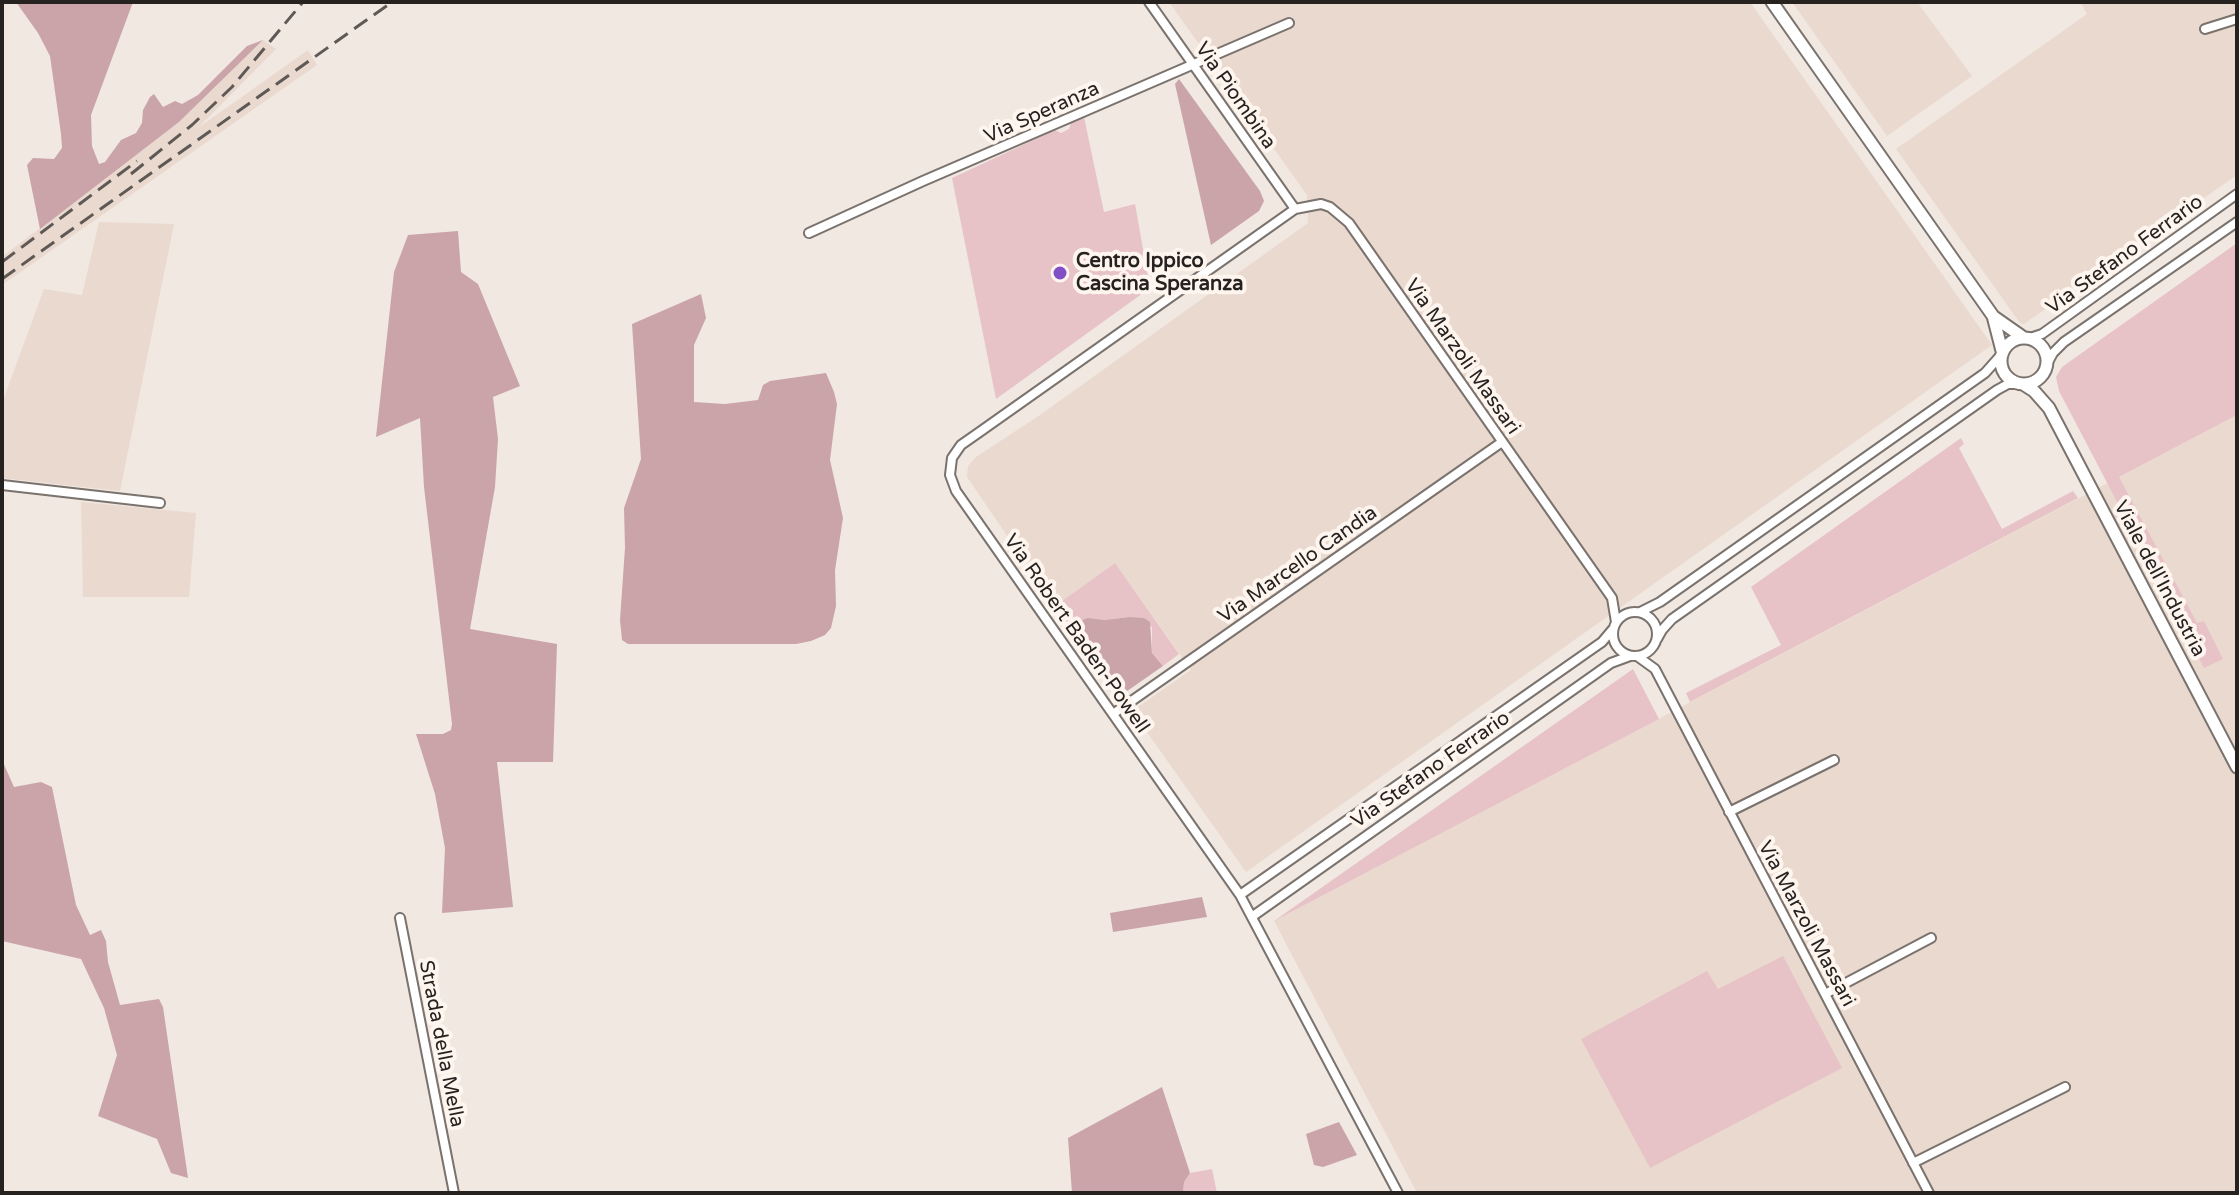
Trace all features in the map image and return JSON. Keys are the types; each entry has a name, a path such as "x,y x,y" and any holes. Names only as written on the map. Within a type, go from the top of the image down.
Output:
{"street":[{"name":"Via Piombina","path":"1149,2 1295,209"},
{"path":"1772,2 1993,316 2002,353 2002,370 2012,381 2034,391 2049,408"},
{"path":"2205,29 2237,19"},
{"name":"Via Speranza","path":"809,233 1289,23"},
{"name":"Via Stefano Ferrario","path":"2027,338 2042,334 2237,194"},
{"name":"Via Marzoli Massari","path":"1295,209 1321,204 1330,207 1349,223 1612,598 1638,612"},
{"name":"Via Robert Baden-Powell","path":"1295,209 961,445 952,458 950,475 956,491 1240,895 1398,1193"},
{"name":"Via Stefano Ferrario","path":"2046,367 2059,346 2237,222"},
{"path":"1993,316 2045,351 2044,386 2049,408"},
{"path":"2027,338 2011,341 1985,373 1661,601 1638,612 1626,613 1614,626 1614,643 1623,653 1633,656 1650,651 1672,619 1997,390 2011,383 2034,381 2046,367"},
{"name":"Viale dell'Industria","path":"2049,408 2237,767"},
{"name":"Via Marcello Candia","path":"1113,714 1502,442"},
{"path":"2,485 160,503"},
{"name":"Via Marzoli Massari","path":"1612,598 1614,626"},
{"path":"1638,612 1652,619 1657,632 1656,642"},
{"name":"Via Stefano Ferrario","path":"1240,895 1602,642 1614,626"},
{"name":"Via Marzoli Massari","path":"1656,642 1655,669 1929,1193"},
{"name":"Via Marzoli Massari","path":"1633,656 1655,669"},
{"name":"Via Stefano Ferrario","path":"1253,916 1611,663 1633,656"},
{"path":"1729,812 1834,760"},
{"name":"Strada della Mella","path":"400,918 454,1193"},
{"path":"1825,994 1931,938"},
{"path":"1913,1163 2065,1087"}],"shaded area":[{"path":"16,2 133,2 91,115 92,146 99,164 105,162 121,140 136,133 150,97 154,94 163,107 175,101 182,104 198,95 247,46 263,40 179,122 40,229 27,165 33,158 54,159 62,148 61,134 50,56"},
{"path":"1169,2 1750,2 1992,345 1246,872 1132,711 1191,670 1115,563 1055,606 967,477 968,466 976,457 1040,415 1308,223 1307,195"},
{"path":"1792,2 1917,2 1972,76 1887,136"},
{"path":"2080,2 2237,2 2237,175 2024,324 2020,323 1896,149 2087,14"},
{"path":"263,40 276,49 198,128 308,50 317,65 2,285 2,257 179,122"},
{"path":"1179,79 1260,191 1264,201 1259,211 1211,245 1175,84"},
{"name":"Centro Ippico Cascina Speranza","path":"1084,117 1104,212 1135,204 1150,288 996,399 952,178 1055,130 1061,133 1069,129 1071,122"},
{"path":"99,222 174,224 120,491 2,478 2,403 44,289 82,295"},
{"path":"458,231 461,272 478,284 520,386 493,397 498,439 495,487 470,629 557,644 553,762 497,762 513,907 442,913 445,848 435,794 416,734 443,734 451,730 452,724 424,487 420,418 376,437 394,272 408,235"},
{"path":"2237,243 2237,415 2119,477 2197,623 2204,621 2223,659 2204,668 2059,391 2056,377 2062,367"},
{"path":"701,294 706,318 694,345 694,402 725,404 758,400 763,385 770,381 826,373 834,392 837,404 830,460 843,518 835,570 836,606 831,628 825,635 811,641 796,644 628,644 622,640 624,508 641,459 632,324"},
{"path":"2237,415 2237,1193 1417,1193 1274,921"},
{"path":"1961,438 1964,444 1959,448 2002,529 2073,491 2078,498 1690,702 1686,693 1781,645 1751,587"},
{"path":"81,502 196,513 189,597 83,597"},
{"path":"1115,563 1179,654 1163,666 1152,653 1152,627 1129,617 1088,619 1076,625 1074,631 1055,606"},
{"path":"1088,618 1144,618 1150,622 1152,653 1163,666 1120,696 1074,631 1080,621"},
{"path":"1633,669 1659,719 1274,921"},
{"path":"2,760 14,787 41,782 52,787 76,905 90,935 101,930 106,941 108,962 120,1005 159,999 163,1007 188,1178 171,1173 157,1139 98,1116 117,1055 104,1008 81,959 2,941"},
{"path":"1202,897 1207,917 1113,932 1110,913"},
{"path":"1783,956 1842,1068 1650,1168 1581,1039 1707,971 1718,989"},
{"path":"1162,1087 1190,1173 1184,1182 1183,1193 1072,1193 1068,1138"},
{"path":"1339,1122 1357,1155 1323,1167 1314,1165 1306,1134"},
{"path":"1212,1169 1217,1193 1183,1193 1184,1182 1190,1173"}],"railway":[{"path":"131,174 192,125 232,87 303,2"},
{"path":"2,279 392,2"},
{"path":"2,262 137,161"}],"place":[{"name":"Centro Ippico Cascina Speranza","path":"1060,273"}]}
